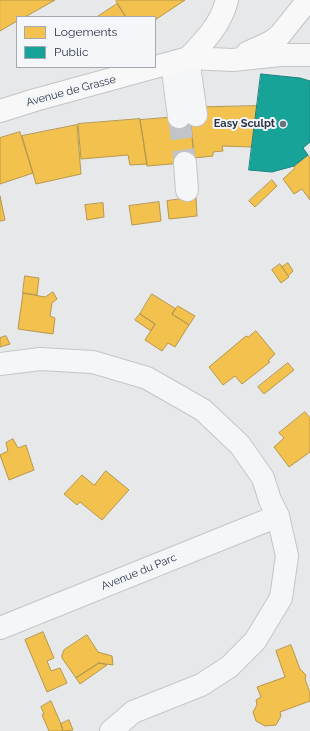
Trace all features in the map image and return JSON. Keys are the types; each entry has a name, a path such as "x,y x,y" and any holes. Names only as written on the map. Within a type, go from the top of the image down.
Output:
{"main road":[{"path":"180,61 210,34 229,4"},
{"name":"Avenue de Grasse","path":"156,67 180,61 233,60 271,42 280,35 305,6"},
{"path":"233,60 280,55 310,55"},
{"name":"Avenue de Grasse","path":"0,111 154,68"}],"street":[{"path":"180,61 187,116"},
{"path":"185,163 187,190"},
{"path":"0,364 40,359 93,362 147,378 202,410 240,445 263,478 270,500 278,516 288,556 281,598 255,641 229,667 201,685 133,712 111,731"},
{"name":"Avenue du Parc","path":"0,628 278,516"}],"building: Logements":[{"path":"0,0 55,0 27,16 16,16 16,22 0,31"},
{"path":"185,0 156,19 156,16 125,16 116,1"},
{"path":"117,4 125,16 99,16"},
{"path":"257,106 252,147 222,146 223,151 213,152 213,156 194,158 190,116 205,107"},
{"path":"190,116 195,162 147,166 140,120"},
{"path":"140,119 147,164 130,165 128,155 81,159 78,124"},
{"path":"77,125 81,174 36,184 22,136"},
{"path":"20,132 33,173 0,184 0,138"},
{"path":"308,155 310,158 310,200 302,189 294,194 283,179 295,168 294,166"},
{"path":"272,180 277,186 255,207 249,201"},
{"path":"0,196 5,220 0,221"},
{"path":"196,197 197,216 169,219 167,201"},
{"path":"159,202 161,221 132,225 129,206"},
{"path":"103,203 104,217 87,220 85,205"},
{"path":"288,263 293,271 288,276 282,267"},
{"path":"280,264 289,277 281,283 272,270"},
{"path":"25,276 39,278 37,295 23,293"},
{"path":"53,292 57,299 52,303 50,316 55,318 53,334 18,329 23,293 45,297"},
{"path":"152,294 176,309 172,314 189,325 175,347 168,343 162,351 145,340 155,324 140,314"},
{"path":"178,306 195,316 189,325 172,314"},
{"path":"140,314 155,324 151,331 135,320"},
{"path":"256,331 275,354 268,361 270,362 242,384 235,376 223,385 209,367 246,336 248,337"},
{"path":"6,336 10,344 0,347 0,338"},
{"path":"288,363 294,370 264,394 258,387"},
{"path":"305,412 310,418 310,452 289,467 274,447 284,438 279,433"},
{"path":"13,439 18,448 26,445 34,470 9,480 0,455 8,451 6,443"},
{"path":"106,471 129,490 102,520 80,502 77,505 64,494 82,475 94,485"},
{"path":"43,632 54,658 47,661 51,671 60,668 67,683 47,692 25,640"},
{"path":"87,635 98,652 112,656 113,665 99,663 76,678 62,658 62,655 64,650"},
{"path":"291,645 300,669 306,675 305,679 310,693 310,701 280,712 281,716 276,725 265,726 256,721 253,712 257,705 256,700 261,697 257,687 285,677 276,651"},
{"path":"99,663 107,665 80,684 76,678"},
{"path":"51,701 63,731 49,731 42,715 44,714 41,707"},
{"path":"69,720 73,730 63,731 61,724"}],"building: Public":[{"name":"Easy Sculpt","path":"261,74 300,78 310,81 310,142 303,148 308,155 294,166 272,172 249,170"}],"tunnel":[{"path":"179,117 185,163"}],"place":[{"name":"Easy Sculpt","path":"283,124"}]}
